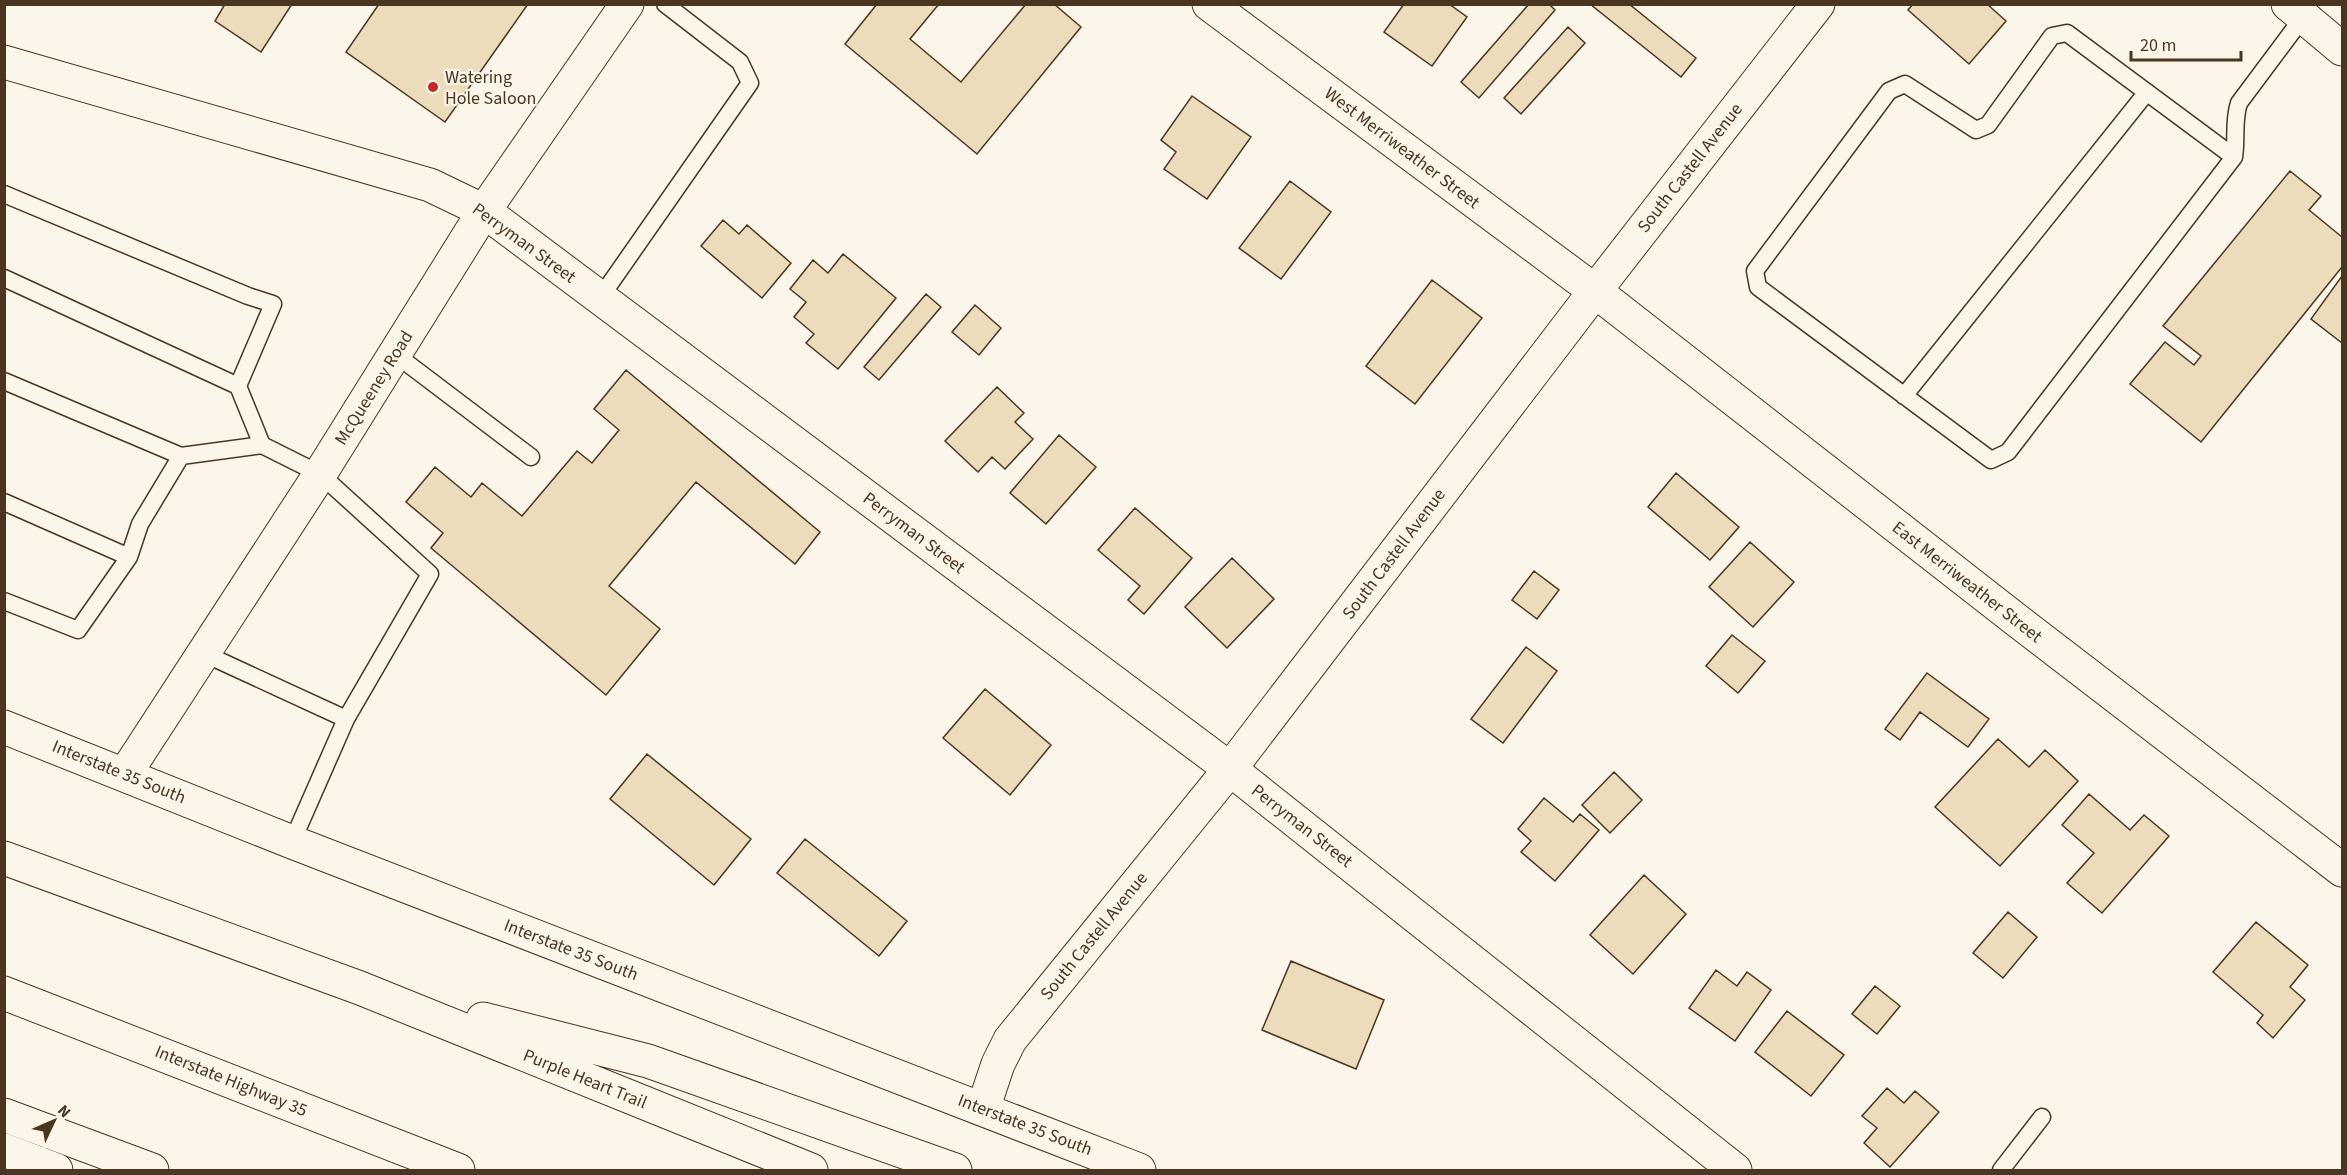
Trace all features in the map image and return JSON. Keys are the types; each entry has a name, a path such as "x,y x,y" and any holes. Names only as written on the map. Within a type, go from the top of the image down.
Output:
{"main road":[{"name":"McQueeney Road","path":"125,774 320,474 484,211 627,4"},
{"name":"West Merriweather Street","path":"1209,4 1594,291"},
{"name":"South Castell Avenue","path":"983,1109 998,1064 1010,1040 1230,769 1594,291 1818,4"},
{"path":"2301,8 2343,49"},
{"name":"Perryman Street","path":"4,62 430,185 484,211 1230,769 1735,1170"},
{"name":"East Merriweather Street","path":"1594,291 2019,622 2343,870"},
{"name":"Interstate 35 South","path":"4,727 292,842 1139,1170"},
{"path":"4,858 360,988 648,1061 955,1170"},
{"name":"Purple Heart Trail","path":"360,988 811,1170"},
{"name":"Interstate Highway 35","path":"4,993 458,1170"},
{"path":"4,1115 152,1170"},
{"path":"4,1150 56,1170"}],"lane":[{"path":"600,298 750,82 740,62 665,4"},
{"path":"2234,157 2067,33 2052,36 1988,125 1976,130 1905,84 1889,92 1755,271 1758,287 1991,460 2008,452 2234,157 2236,139 2234,118 2239,103 2301,8"},
{"path":"1904,396 2147,92"},
{"path":"4,194 248,296 273,304 237,386"},
{"path":"4,278 237,386 262,445"},
{"path":"395,354 531,456"},
{"path":"4,381 181,456 262,445 320,474 430,574 346,719 292,842"},
{"path":"4,601 78,630 129,557 140,524 181,456"},
{"path":"4,502 129,557"},
{"path":"205,654 346,719"},
{"path":"2001,1170 2042,1117"}],"building":[{"path":"225,4 292,4 261,52 215,21"},
{"name":"Watering Hole Saloon","path":"379,4 528,4 445,122 346,52"},
{"path":"877,4 939,4 910,39 961,82 1026,4 1054,4 1081,27 977,154 845,44"},
{"path":"1404,4 1449,4 1467,17 1432,66 1384,32"},
{"path":"1529,4 1549,4 1555,10 1479,98 1461,82"},
{"path":"1590,4 1629,4 1696,58 1681,77"},
{"path":"1913,4 1987,4 2006,21 1969,64 1908,10"},
{"path":"1568,27 1585,43 1521,114 1504,98"},
{"path":"1192,96 1251,137 1207,199 1164,169 1176,152 1161,140"},
{"path":"2290,171 2321,196 2309,210 2342,237 2342,267 2201,442 2130,384 2165,342 2194,365 2201,356 2163,326"},
{"path":"1290,181 1331,212 1281,279 1239,248"},
{"path":"723,220 739,234 747,225 791,263 762,298 701,246"},
{"path":"843,254 896,298 838,369 806,343 814,334 794,317 806,302 790,289 813,260 828,273"},
{"path":"2342,276 2342,343 2311,319"},
{"path":"1432,280 1482,318 1415,404 1366,366"},
{"path":"926,294 941,307 879,380 864,367"},
{"path":"975,305 1001,328 979,355 952,332"},
{"path":"626,370 820,532 795,564 696,482 609,586 660,629 606,695 431,548 443,533 406,502 435,467 471,497 482,483 522,516 577,451 592,463 619,430 594,409"},
{"path":"997,387 1024,413 1015,422 1033,439 1005,469 992,457 978,472 945,441"},
{"path":"1059,435 1096,467 1046,524 1010,493"},
{"path":"1676,473 1739,527 1710,560 1648,507"},
{"path":"1135,508 1192,558 1144,614 1128,600 1140,586 1098,550"},
{"path":"1750,542 1794,582 1753,627 1709,587"},
{"path":"1232,558 1274,599 1227,648 1185,607"},
{"path":"1534,571 1559,590 1537,619 1512,600"},
{"path":"1732,635 1765,661 1738,693 1706,666"},
{"path":"1526,647 1557,671 1503,743 1471,719"},
{"path":"1927,673 1989,719 1968,747 1920,712 1900,740 1885,729"},
{"path":"985,689 1051,745 1010,795 943,738"},
{"path":"1998,739 2029,767 2045,750 2078,781 2000,866 1935,807"},
{"path":"647,754 751,839 714,885 610,799"},
{"path":"1614,772 1642,800 1610,833 1582,805"},
{"path":"2089,794 2130,830 2144,815 2169,836 2102,913 2067,883 2094,853 2062,825"},
{"path":"1544,798 1573,822 1580,814 1599,830 1555,881 1521,852 1531,841 1518,829"},
{"path":"805,839 907,921 879,956 777,873"},
{"path":"1644,875 1686,914 1633,974 1590,935"},
{"path":"2008,912 2037,937 2003,978 1973,953"},
{"path":"2256,922 2308,965 2290,987 2305,1000 2273,1038 2257,1023 2263,1015 2213,972"},
{"path":"1291,961 1384,1000 1356,1069 1262,1030"},
{"path":"1716,970 1737,986 1747,972 1771,990 1735,1041 1689,1008"},
{"path":"1875,986 1900,1006 1877,1034 1852,1014"},
{"path":"1787,1011 1844,1055 1811,1096 1755,1052"},
{"path":"1887,1088 1904,1103 1915,1091 1939,1112 1890,1167 1864,1143 1877,1128 1862,1116"}],"place":[{"name":"Watering Hole Saloon","path":"433,87"}]}
